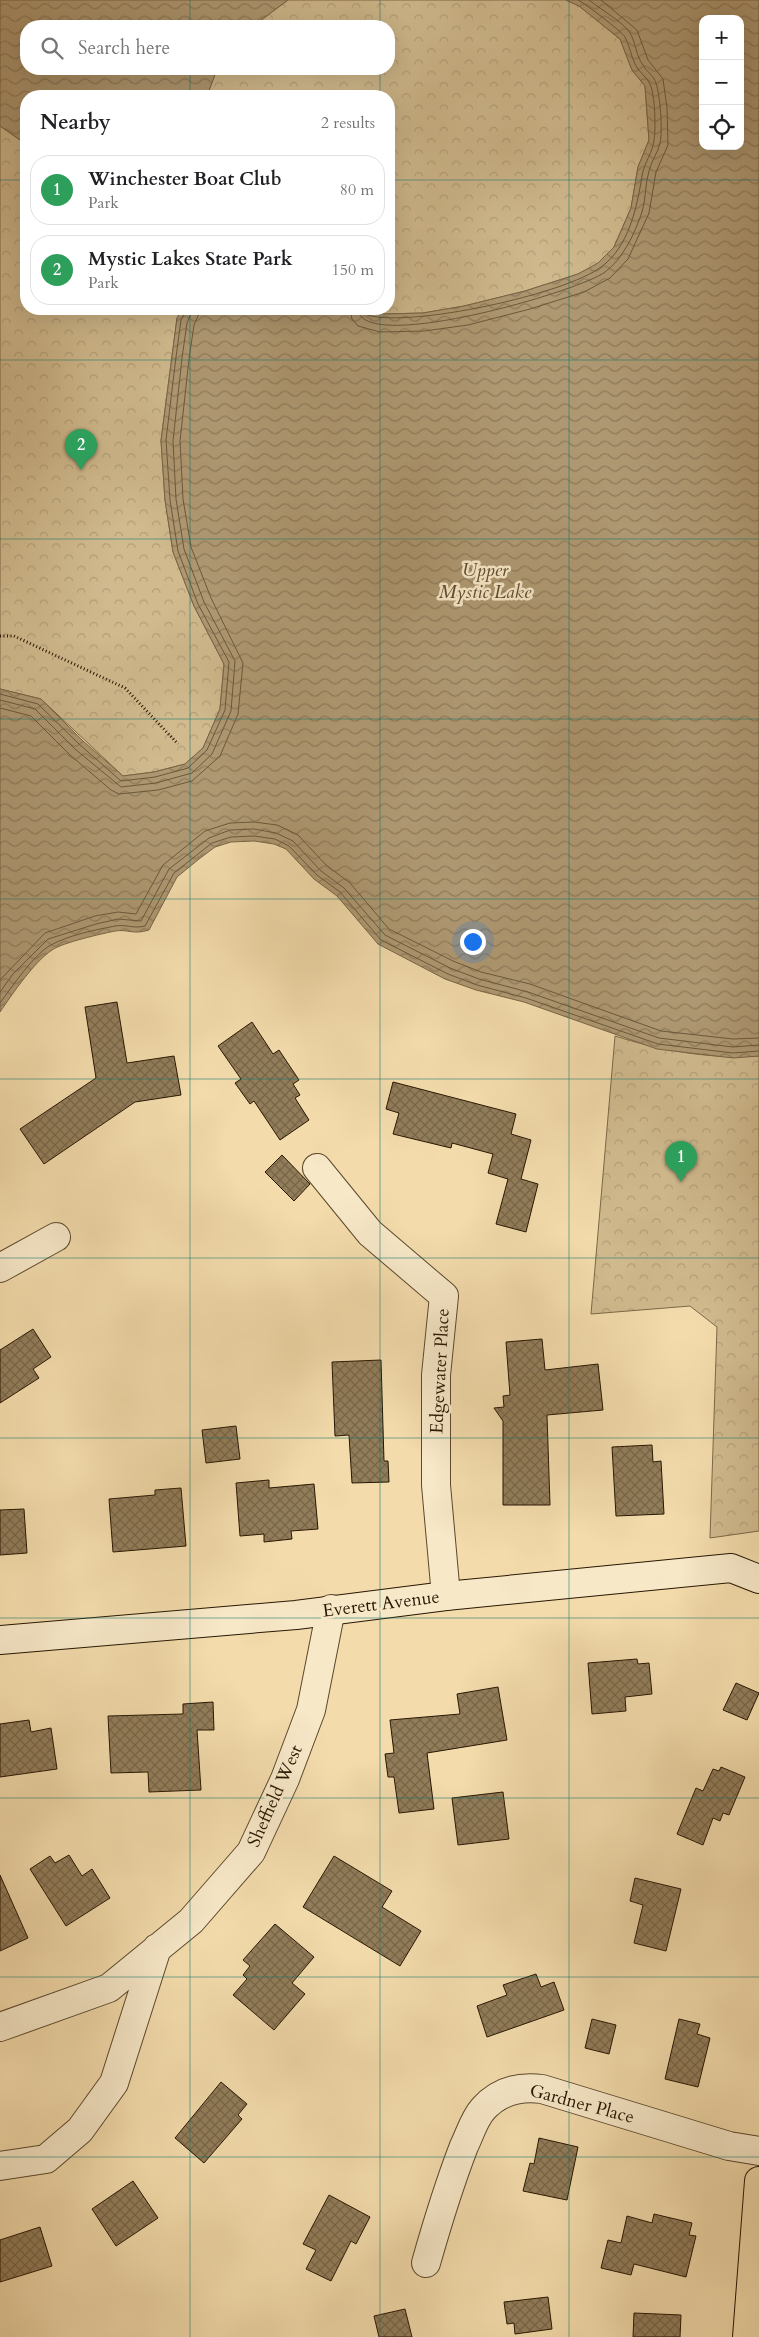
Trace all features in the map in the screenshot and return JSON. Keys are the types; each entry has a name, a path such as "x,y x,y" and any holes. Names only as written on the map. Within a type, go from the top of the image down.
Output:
{"highway":[{"path":"747,2337 759,2181"}],"street":[{"name":"Edgewater Place","path":"318,1168 370,1233 444,1296 436,1375 436,1485 446,1596"},
{"path":"0,1268 56,1237"},
{"name":"Everett Avenue","path":"0,1640 296,1615 331,1609 446,1596 731,1568 759,1579"},
{"name":"Sheffield West","path":"0,2027 109,1988 191,1921 251,1852 286,1778 311,1710 331,1609"},
{"path":"0,2166 46,2159 80,2130 114,2083 157,1948"},
{"name":"Gardner Place","path":"426,2263 454,2172 471,2130 483,2108 505,2092 528,2087 542,2089 729,2146 759,2151"}],"path":[{"path":"0,636 14,636 125,688 178,744"}],"green space":[{"path":"288,0 566,0 579,6 620,39 632,70 645,86 649,140 638,167 631,208 614,247 599,263 578,274 525,291 464,306 423,313 395,314 395,90 209,90 215,75 395,75 395,20 261,20"},
{"path":"0,126 20,140 20,315 179,315 177,318 161,440 165,500 173,552 194,606 224,664 220,709 203,748 185,764 154,772 123,776 41,699 0,689"},
{"path":"615,1036 686,1053 740,1057 759,1056 759,1531 710,1538 717,1327 690,1306 591,1314"}],"water":[{"path":"0,0 288,0 261,20 20,20 20,75 215,75 209,90 20,90 20,140 0,126"},
{"name":"Upper Mystic Lake","path":"566,0 759,0 759,1056 733,1058 657,1049 524,1002 476,990 445,979 378,944 337,896 314,879 286,849 274,844 254,841 231,842 215,847 177,877 149,930 139,932 115,931 74,941 52,950 31,970 0,1012 0,689 41,699 83,741 123,776 154,772 185,764 203,748 220,709 224,664 194,606 173,552 165,500 161,441 177,318 179,315 395,315 423,313 464,306 525,291 578,274 598,263 614,247 631,208 638,167 649,140 645,86 632,70 620,39 579,6"}],"building":[{"path":"117,1002 127,1063 174,1056 181,1095 135,1102 44,1164 20,1129 96,1078 85,1007"},
{"path":"252,1022 273,1054 279,1050 299,1080 293,1084 300,1095 295,1098 309,1120 280,1140 254,1101 250,1104 235,1083 241,1079 218,1046"},
{"path":"393,1082 516,1114 511,1134 531,1140 521,1179 538,1184 526,1232 496,1224 508,1179 488,1173 493,1154 452,1143 451,1148 393,1134 399,1113 386,1109"},
{"path":"282,1155 310,1184 294,1201 265,1172"},
{"path":"33,1329 51,1357 33,1369 39,1378 0,1403 0,1350"},
{"path":"542,1339 545,1370 598,1364 603,1410 547,1415 550,1505 503,1505 503,1421 494,1408 504,1407 503,1396 510,1395 506,1342"},
{"path":"381,1360 384,1461 388,1461 389,1482 352,1483 349,1435 335,1436 332,1362"},
{"path":"236,1426 240,1459 206,1463 202,1430"},
{"path":"652,1445 653,1462 661,1461 664,1514 616,1516 612,1447"},
{"path":"269,1480 269,1488 314,1484 318,1529 291,1531 292,1539 264,1542 264,1534 240,1536 236,1483"},
{"path":"181,1488 186,1546 113,1552 109,1499 155,1495 155,1490"},
{"path":"24,1509 27,1553 0,1555 0,1510"},
{"path":"637,1659 638,1664 649,1663 652,1694 625,1697 626,1711 592,1714 588,1663"},
{"path":"736,1683 759,1693 747,1720 723,1710"},
{"path":"498,1687 507,1740 427,1753 434,1809 399,1813 394,1777 388,1777 385,1754 394,1753 390,1720 460,1714 457,1694"},
{"path":"213,1702 214,1730 197,1730 201,1790 149,1792 148,1772 111,1773 108,1716 183,1714 183,1704"},
{"path":"29,1720 31,1732 51,1728 57,1769 0,1777 0,1724"},
{"path":"721,1767 745,1777 729,1815 723,1813 720,1821 713,1818 703,1845 677,1834 696,1788 703,1791 713,1769 719,1771"},
{"path":"503,1792 509,1839 458,1845 452,1798"},
{"path":"69,1855 82,1876 92,1869 110,1898 66,1926 30,1869 50,1856 55,1863"},
{"path":"334,1856 392,1891 382,1907 421,1931 400,1966 303,1907"},
{"path":"0,1875 28,1938 0,1951"},
{"path":"635,1878 681,1889 666,1951 634,1943 643,1905 630,1901"},
{"path":"275,1924 314,1957 292,1983 305,1994 274,2030 233,1995 247,1979 243,1975 250,1966 243,1960"},
{"path":"536,1974 541,1987 554,1982 564,2010 487,2037 477,2006 507,1995 503,1985"},
{"path":"592,2019 616,2025 609,2054 585,2048"},
{"path":"679,2019 700,2024 697,2034 710,2038 698,2087 665,2079"},
{"path":"221,2082 247,2104 238,2115 242,2119 204,2163 175,2138"},
{"path":"539,2138 578,2147 567,2200 523,2191 530,2163 534,2164"},
{"path":"133,2181 158,2218 116,2246 92,2209"},
{"path":"329,2195 370,2217 356,2244 351,2241 331,2281 306,2269 316,2250 303,2244"},
{"path":"654,2214 692,2223 689,2235 696,2236 686,2277 634,2264 631,2275 601,2268 608,2240 621,2243 627,2216 652,2223"},
{"path":"40,2227 52,2266 0,2282 0,2240"},
{"path":"548,2297 552,2329 515,2334 514,2323 507,2324 504,2302"},
{"path":"405,2309 412,2337 379,2337 374,2316"},
{"path":"634,2313 681,2315 680,2337 633,2337"}],"place":[{"name":"Mystic Lakes State Park","path":"81,470"},
{"name":"Winchester Boat Club","path":"681,1182"}]}
